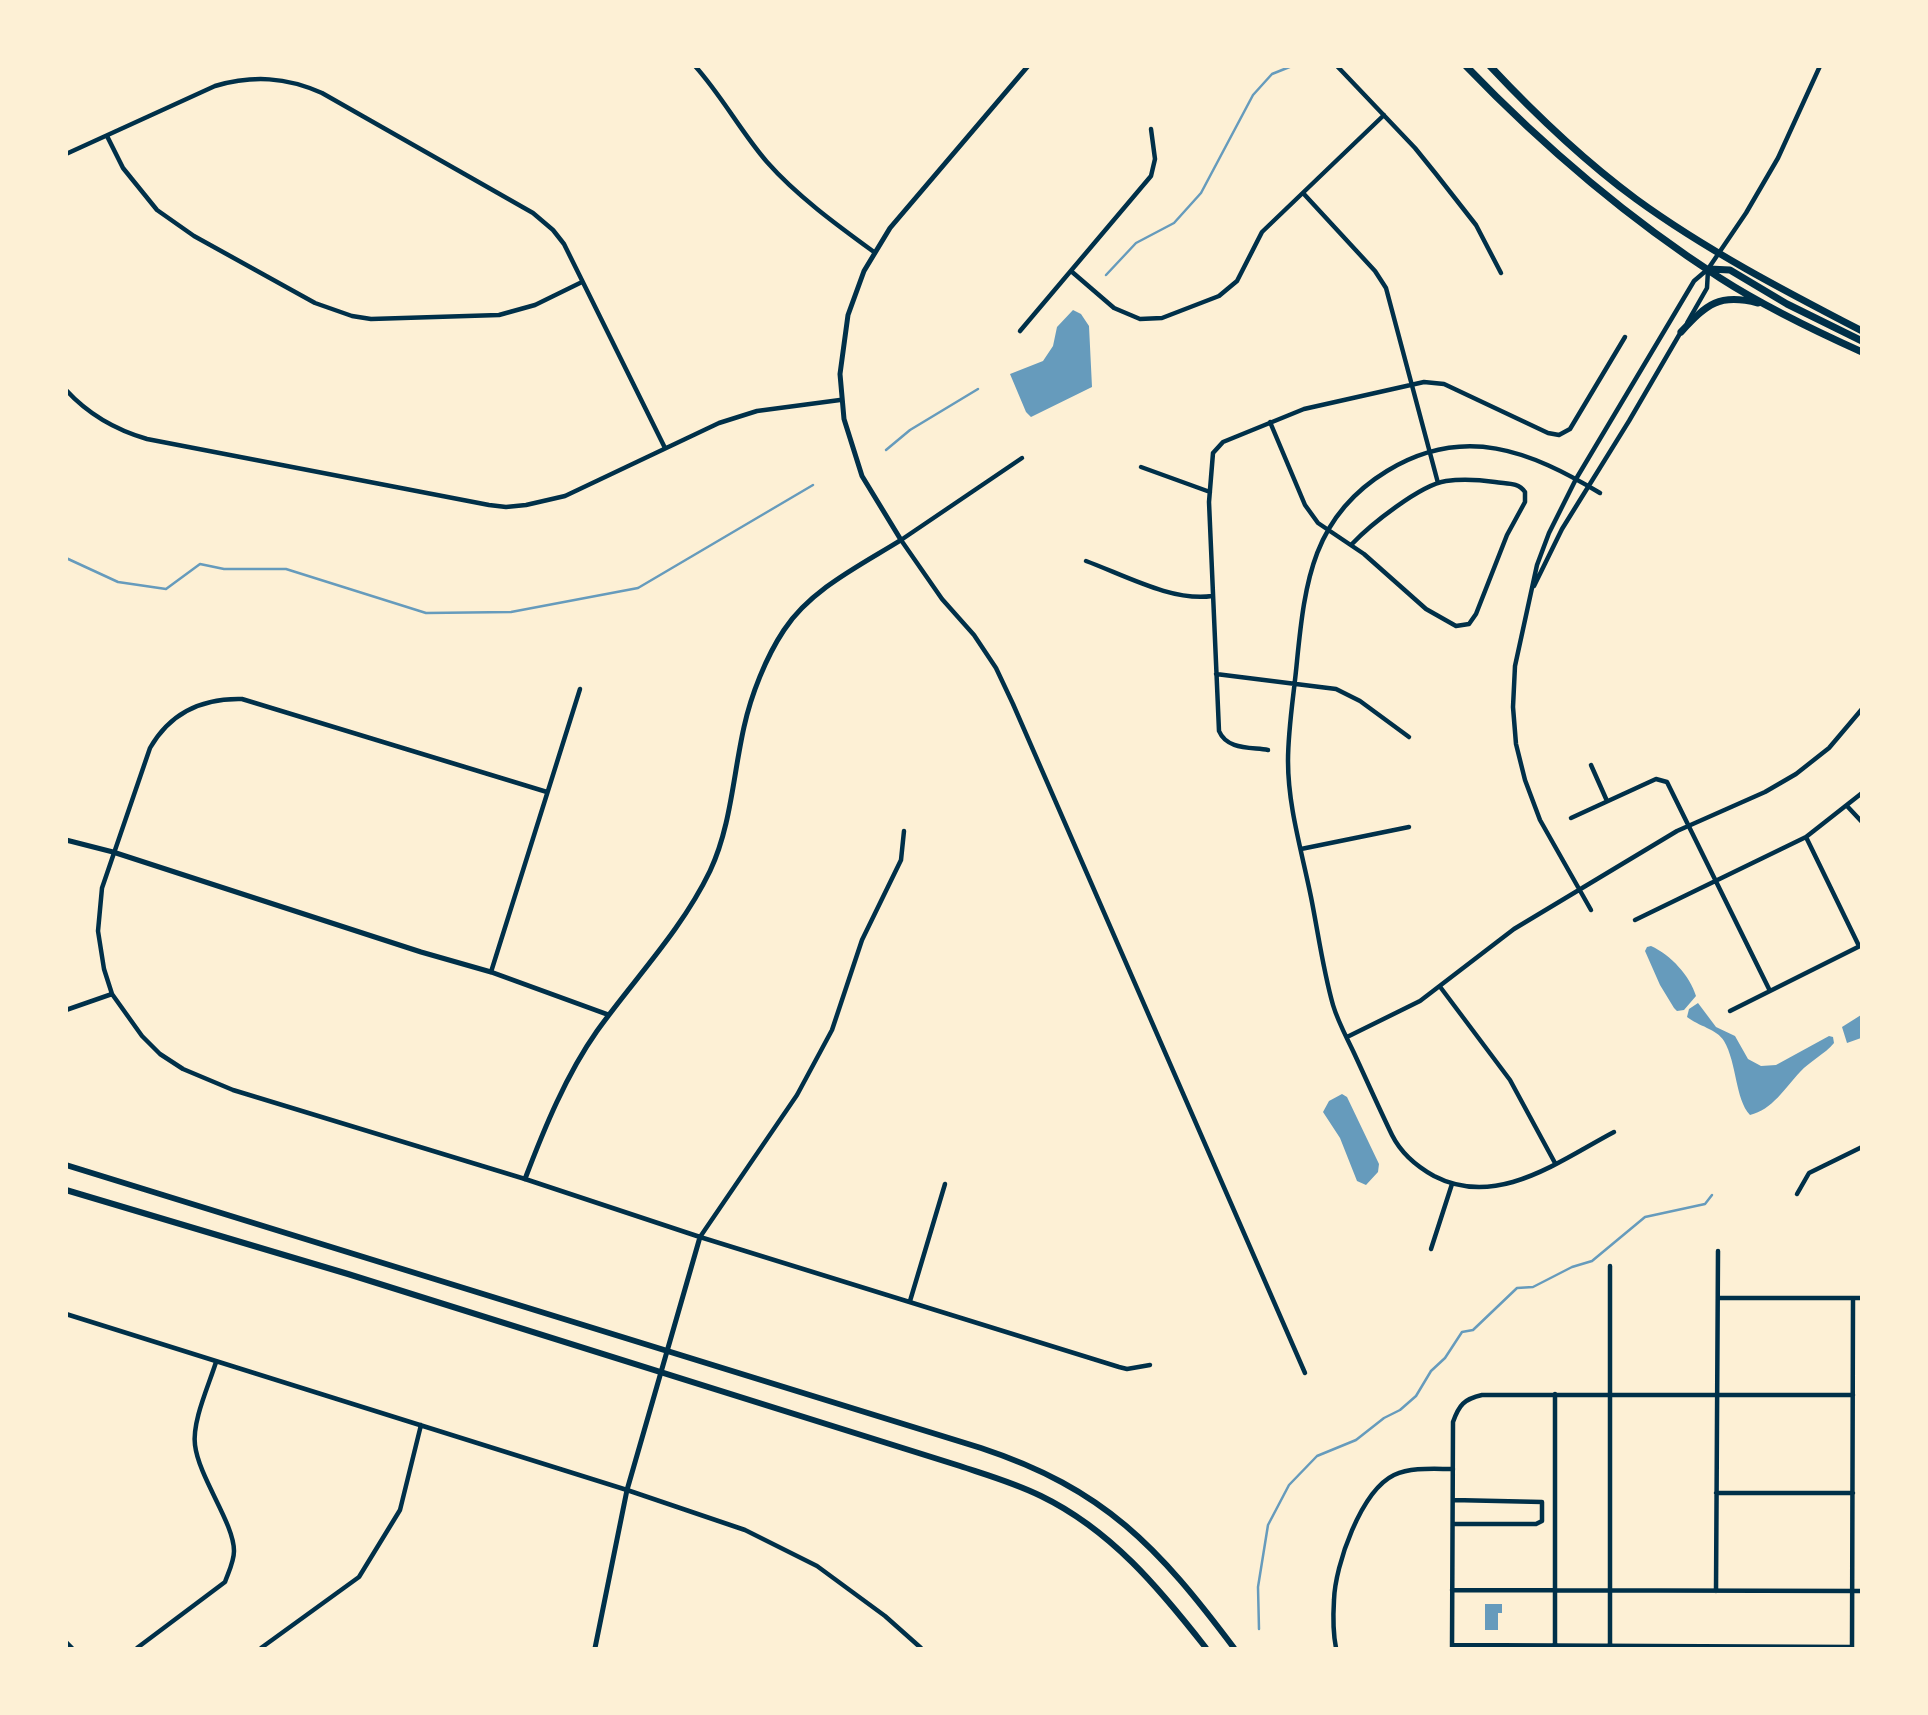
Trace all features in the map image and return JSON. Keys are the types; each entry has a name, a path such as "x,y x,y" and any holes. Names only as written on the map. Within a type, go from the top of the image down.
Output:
{"main road":[{"path":"1466,66 1567,165 1652,232 1708,270 1769,306 1861,352"},
{"path":"1490,66 1560,136 1653,211 1718,252 1861,331"},
{"path":"1708,270 1730,270 1787,304 1861,341"},
{"path":"1681,332 1702,310 1718,300 1737,299 1769,306"},
{"path":"66,1165 989,1451 1059,1480 1104,1507 1143,1539 1169,1566 1234,1648"},
{"path":"66,1190 1002,1479 1042,1496 1077,1517 1123,1552 1156,1586 1206,1648"}],"street":[{"path":"695,66 768,163 815,207 874,252"},
{"path":"1028,66 890,228 874,252 848,315 840,374 840,400 849,440 862,476 901,540 942,599 974,635 1002,680 1305,1373"},
{"path":"1337,66 1415,148 1476,225 1500,272"},
{"path":"1591,910 1537,814 1516,744 1513,707 1515,666 1542,550 1576,479 1695,281 1708,270 1778,158 1820,66"},
{"path":"66,154 231,81 277,79 306,86 533,212 553,230 564,244 665,448"},
{"path":"1071,271 1121,313 1140,319 1162,318 1219,296 1232,286 1246,266 1262,232 1384,116"},
{"path":"1020,331 1151,176 1155,159 1151,129"},
{"path":"107,136 123,168 157,210 194,236 315,303 333,310 371,318 499,314 535,305 582,282"},
{"path":"1303,193 1381,279 1438,483"},
{"path":"1530,596 1551,550 1707,288 1708,270"},
{"path":"1268,750 1231,745 1219,732 1210,492 1211,462 1217,446 1304,409 1424,382 1444,384 1548,433 1559,435 1570,429 1625,337"},
{"path":"66,390 102,420 147,439 506,507 546,502 565,496 719,422 740,415 840,400"},
{"path":"1270,422 1311,515 1327,530 1352,544 1440,618 1456,626 1469,624 1476,614 1496,559 1525,502 1525,492 1516,485 1488,481 1438,483 1426,488 1373,524 1352,544"},
{"path":"1600,493 1546,463 1512,451 1473,446 1430,452 1396,465 1360,489 1327,530 1311,566 1306,585 1289,772 1301,849 1332,1003 1396,1143 1405,1154 1422,1169 1452,1184 1475,1189 1496,1187 1516,1182 1614,1132"},
{"path":"526,1179 568,1082 596,1033 665,944 693,903 712,867 729,812 747,714 786,627 828,586 1022,458"},
{"path":"1141,467 1210,492"},
{"path":"1086,561 1177,595 1212,596"},
{"path":"1216,674 1336,689 1349,694 1409,737"},
{"path":"491,972 580,689"},
{"path":"547,792 242,699 200,704 184,711 156,737 140,772 102,888 98,931 104,969 113,994 142,1036 160,1054 202,1079 1119,1367 1127,1369 1150,1365"},
{"path":"1347,1037 1441,988 1500,938 1578,889 1688,825 1765,792 1796,774 1829,748 1861,709"},
{"path":"1591,765 1607,801"},
{"path":"1571,818 1656,779 1662,779 1671,788 1770,991"},
{"path":"1635,920 1806,837 1861,793"},
{"path":"1847,806 1861,822"},
{"path":"1301,849 1409,827"},
{"path":"595,1648 627,1490 700,1237 797,1095 832,1030 862,940 901,860 904,831"},
{"path":"1730,1011 1860,946 1806,837"},
{"path":"66,840 113,852 200,882 491,972 610,1015"},
{"path":"1441,988 1510,1080 1555,1163"},
{"path":"66,1010 113,994"},
{"path":"1797,1194 1809,1173 1861,1147"},
{"path":"910,1301 945,1184"},
{"path":"1431,1250 1452,1184"},
{"path":"1716,1591 1718,1251"},
{"path":"1610,1266 1610,1647"},
{"path":"1718,1297 1861,1298"},
{"path":"1853,1298 1853,1395 1853,1591 1852,1648 1452,1647 1453,1422 1464,1401 1482,1395 1853,1395"},
{"path":"66,1314 746,1530 817,1566 885,1616 920,1648"},
{"path":"137,1648 225,1582 230,1567 234,1552 232,1537 209,1487 195,1446 197,1423 216,1362"},
{"path":"1555,1394 1555,1648"},
{"path":"261,1648 359,1577 400,1510 421,1425"},
{"path":"1336,1648 1334,1598 1338,1570 1362,1511 1379,1486 1394,1475 1419,1469 1453,1469"},
{"path":"1716,1493 1853,1493"},
{"path":"1453,1500 1542,1502 1542,1521 1536,1524 1453,1524"},
{"path":"1452,1590 1861,1591"},
{"path":"66,1642 72,1648"}],"water":[{"path":"1073,310 1081,314 1089,326 1092,387 1031,417 1026,412 1010,374 1043,361 1053,346 1057,327"},
{"path":"1651,946 1672,961 1693,988 1696,996 1684,1010 1677,1011 1674,1008 1660,985 1645,951"},
{"path":"1698,1003 1716,1027 1735,1036 1748,1059 1761,1066 1776,1065 1829,1036 1833,1037 1834,1043 1804,1068 1778,1098 1750,1115 1741,1100 1724,1041 1717,1033 1687,1017 1689,1009"},
{"path":"1861,1015 1861,1038 1847,1043 1842,1027"},
{"path":"1342,1094 1347,1097 1379,1164 1378,1172 1366,1185 1357,1181 1340,1138 1323,1112 1329,1101"},
{"path":"1485,1604 1502,1604 1502,1613 1498,1613 1498,1630 1485,1630"}],"waterway":[{"path":"1106,275 1136,243 1174,223 1201,193 1253,95 1272,74 1292,66"},
{"path":"886,450 910,430 978,389"},
{"path":"66,558 118,582 166,589 200,564 224,569 286,569 426,613 511,612 638,588 813,485"},
{"path":"1259,1629 1258,1587 1268,1525 1289,1485 1317,1456 1356,1440 1384,1418 1400,1410 1416,1396 1431,1371 1445,1358 1462,1332 1473,1330 1517,1288 1533,1287 1572,1267 1592,1261 1645,1217 1705,1204 1712,1195"}]}
